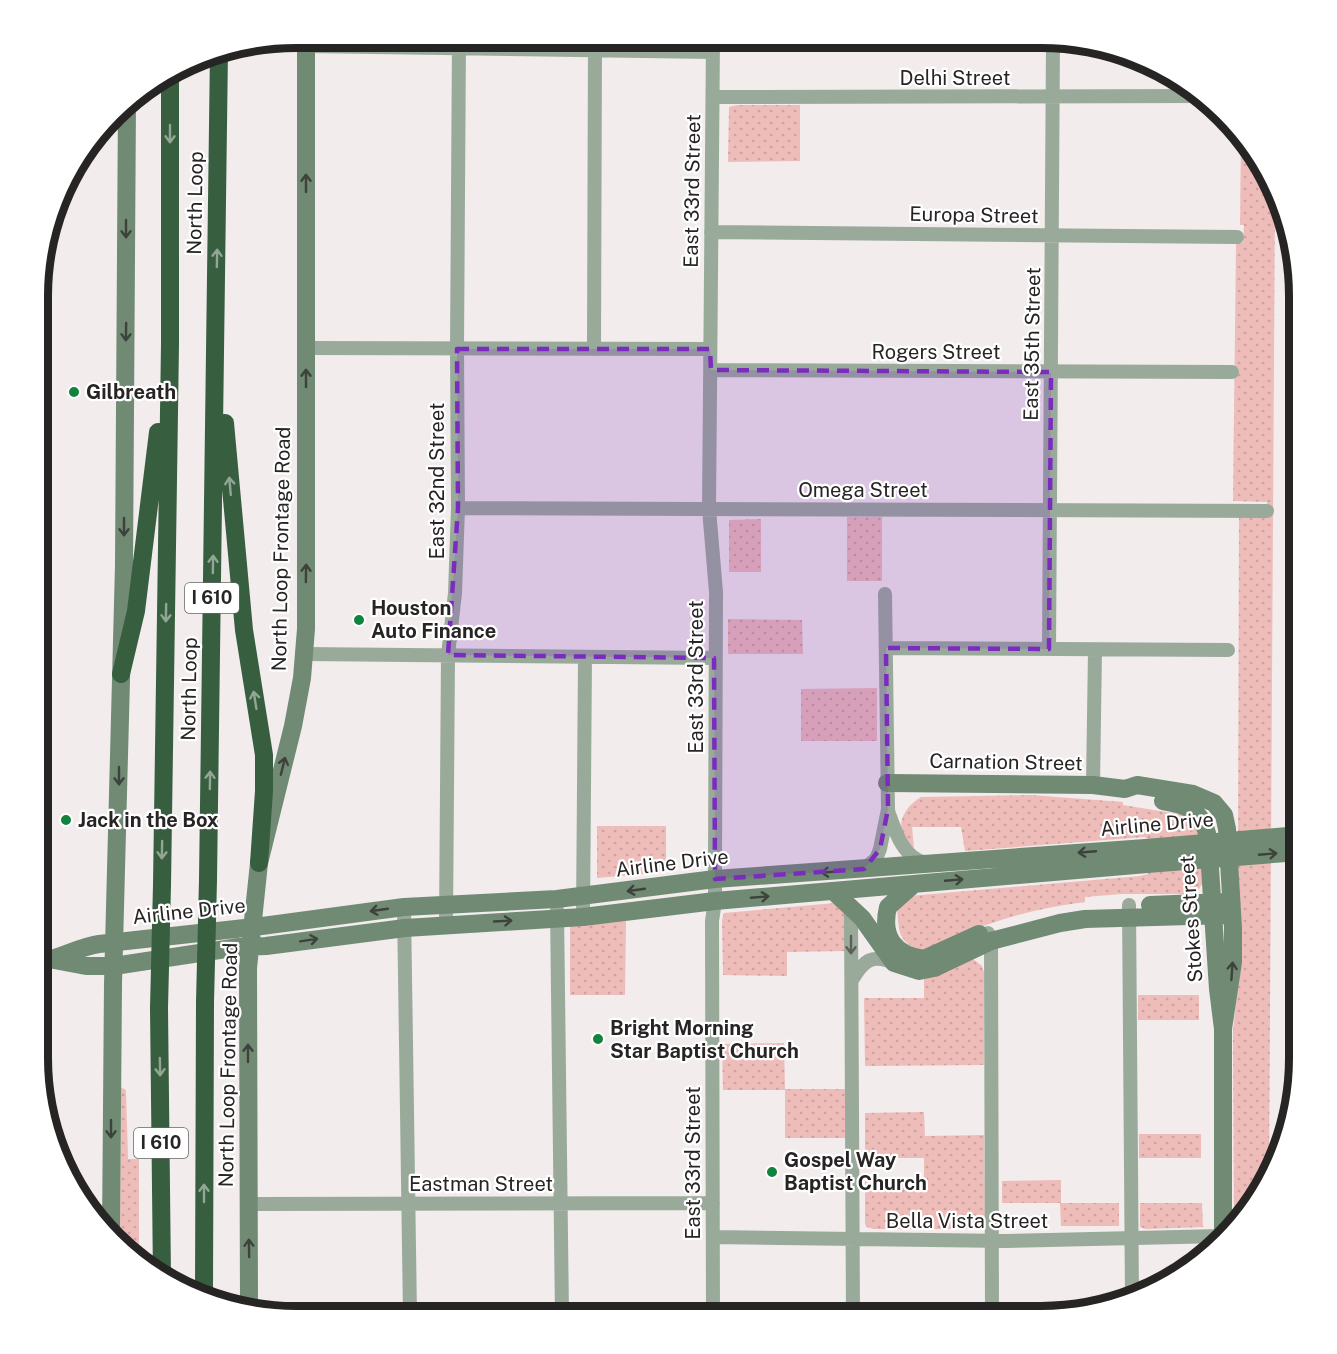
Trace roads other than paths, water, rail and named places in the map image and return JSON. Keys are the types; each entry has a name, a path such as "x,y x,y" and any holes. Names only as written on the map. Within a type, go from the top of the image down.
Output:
{"highway":[{"name":"North Loop","path":"204,1288 205,1002 219,60"},
{"name":"North Loop","path":"162,1266 159,1008 170,344 170,82"},
{"path":"216,316 244,630 264,755 259,863"},
{"path":"121,674 136,611 170,344"}],"main road":[{"name":"North Loop Frontage Road","path":"249,1301 248,968 259,863 293,726 304,654 306,48"},
{"path":"111,1222 114,942 124,565 127,116"},
{"name":"Carnation Street","path":"887,783 1093,785 1125,789"},
{"name":"Stokes Street","path":"1125,789 1137,785 1193,794 1214,803 1224,816 1228,841 1232,908 1232,982 1223,1029"},
{"name":"Stokes Street","path":"1125,789 1138,797 1185,805 1201,819 1208,838 1218,989 1223,1029 1222,1226"},
{"name":"Airline Drive","path":"48,961 86,966 114,966 239,947 251,948 405,928 583,916 715,901 914,884 1146,856 1228,841 1289,836"},
{"name":"Airline Drive","path":"48,960 82,946 114,942 254,927 404,907 557,899 715,879 934,864 1289,852"},
{"path":"914,884 888,907 885,930 894,946 906,954 924,959 989,936 1038,915 1083,908 1129,911 1232,908"},
{"path":"833,891 862,918 894,963 919,971 926,971 989,936"}],"street":[{"name":"East 32nd Street","path":"446,924 448,655 455,593 458,508 459,48"},
{"path":"594,349 595,48"},
{"name":"East 33rd Street","path":"713,48 710,349 710,509 716,592 715,901 712,921 713,1306"},
{"name":"East 35th Street","path":"1049,649 1053,49"},
{"name":"Delhi Street","path":"713,97 1188,96"},
{"name":"Europa Street","path":"711,232 1237,237"},
{"path":"306,348 710,349"},
{"name":"Rogers Street","path":"711,370 1232,372"},
{"name":"Omega Street","path":"458,508 1267,511"},
{"path":"864,869 876,859 880,849 888,809 885,594"},
{"path":"885,648 1228,650"},
{"path":"1093,785 1095,650"},
{"path":"304,654 714,658"},
{"path":"583,916 585,658"},
{"path":"888,809 900,841 911,857 934,864"},
{"path":"557,899 562,1306"},
{"path":"404,907 410,1306"},
{"path":"851,909 853,1306"},
{"path":"1129,911 1132,1289"},
{"path":"989,936 993,1306"},
{"path":"851,982 860,966 867,961 883,958 894,963"},
{"name":"Eastman Street","path":"248,1204 713,1203"},
{"name":"Bella Vista Street","path":"713,1237 992,1240 1212,1236"}],"place":[{"name":"Gilbreath","path":"74,392"},
{"name":"Houston Auto Finance","path":"359,620"},
{"name":"Jack in the Box","path":"66,820"},
{"name":"Bright Morning Star Baptist Church","path":"598,1039"},
{"name":"Gospel Way Baptist Church","path":"772,1172"}]}
